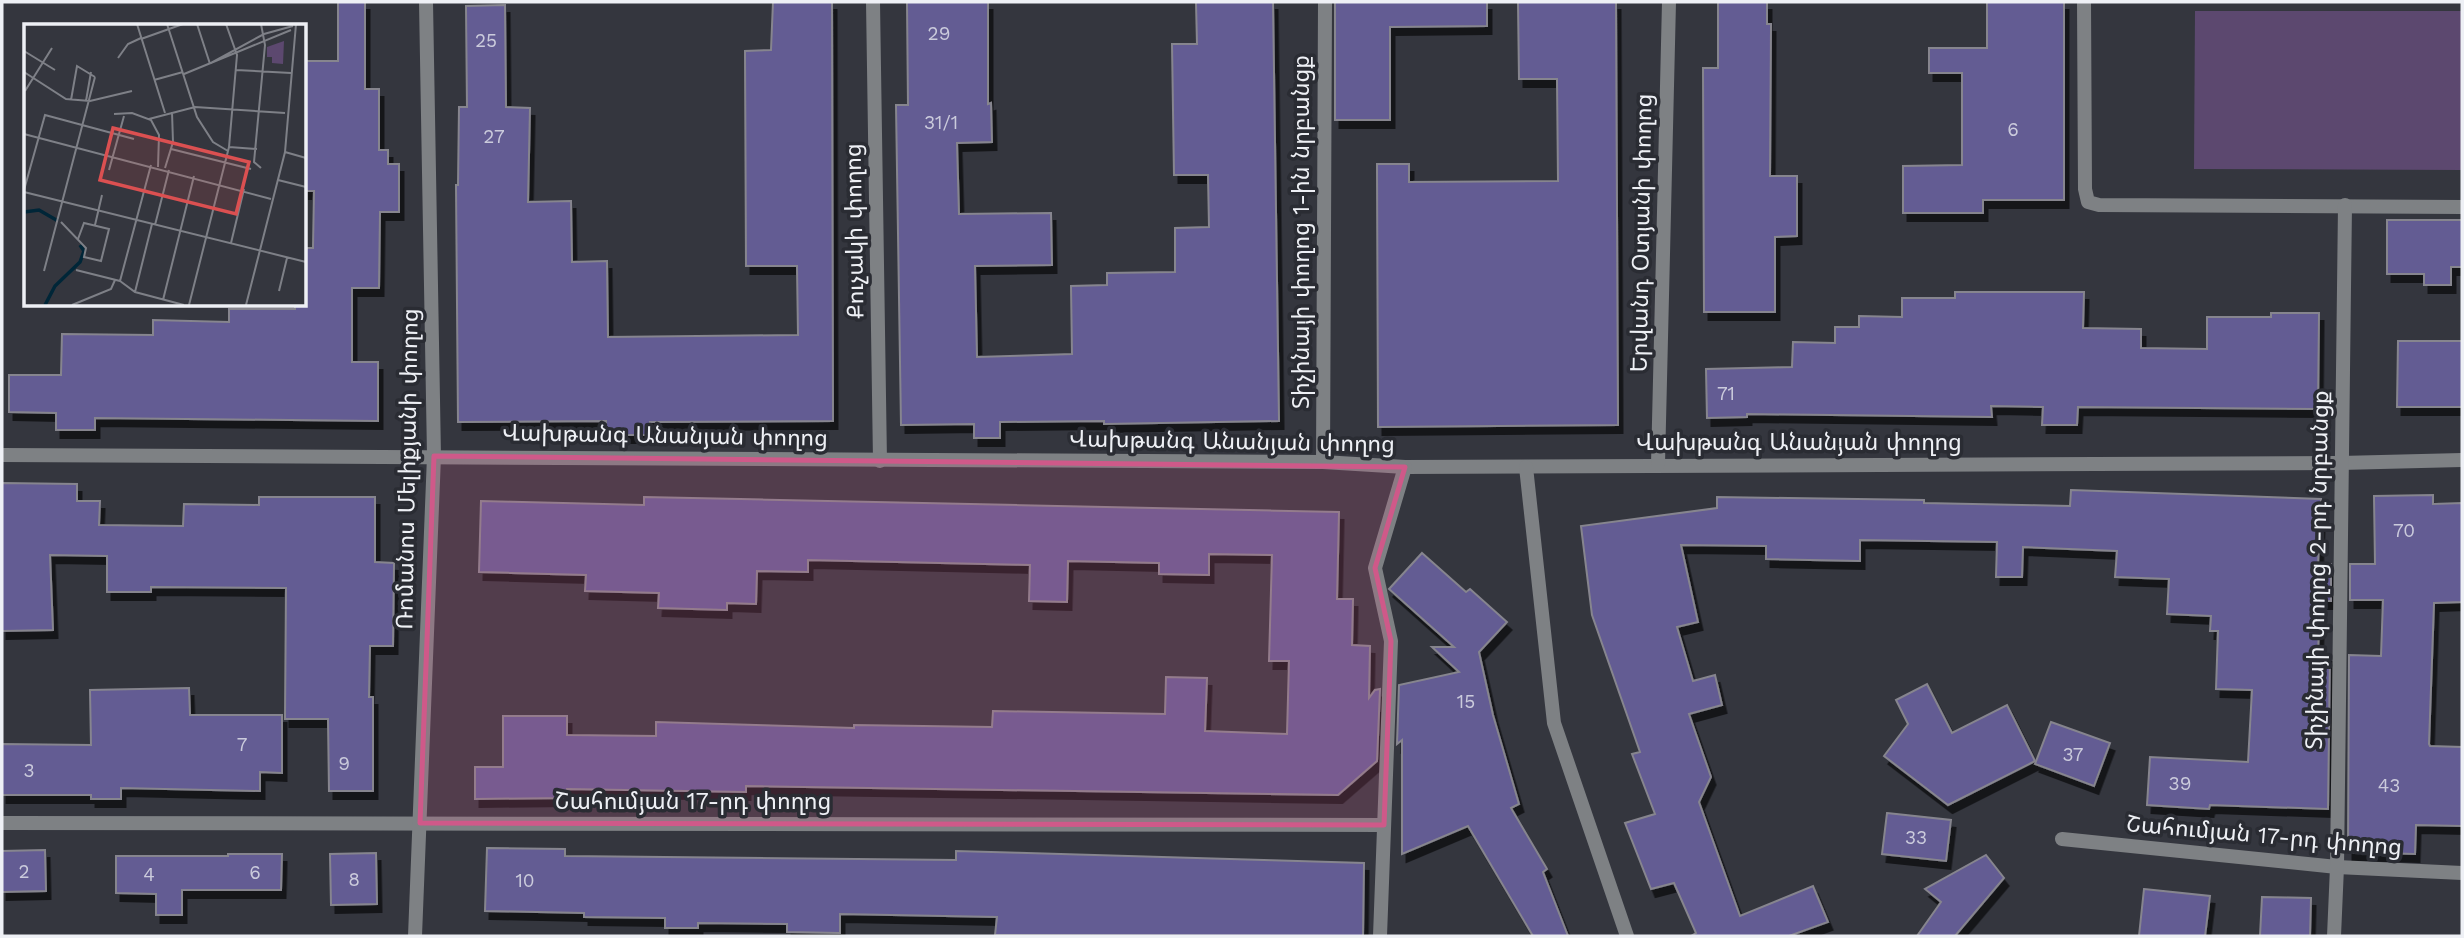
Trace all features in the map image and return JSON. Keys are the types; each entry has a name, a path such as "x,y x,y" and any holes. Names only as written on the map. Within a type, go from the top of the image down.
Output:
{"street":[{"name":"Ռոմանոս Մելիքյանի փողոց","path":"415,936 434,456 426,2"},
{"name":"Քուչակի փողոց","path":"873,2 880,461"},
{"name":"Տիչինայի փողոց 1-ին նրբանցք","path":"1323,462 1325,2"},
{"name":"Երվանդ Օտյանի փողոց","path":"1658,464 1669,2"},
{"path":"2084,2 2085,189 2088,202 2099,205 2462,207"},
{"name":"Տիչինայի փողոց 2-րդ նրբանցք","path":"2334,936 2345,205"},
{"name":"Վախթանգ Անանյան փողոց","path":"2,455 1323,462 1405,467 2340,463 2462,460"},
{"path":"1380,936 1391,641 1375,568 1405,467"},
{"path":"1526,467 1555,723 1627,936"},
{"name":"Շահումյան 17-րդ փողոց","path":"2,823 1384,825"},
{"name":"Շահումյան 17-րդ փողոց","path":"2062,839 2337,867 2462,873"}],"highlighted area":[{"path":"434,456 1405,467 1375,568 1391,641 1384,825 420,823"}],"shaded area":[{"path":"2195,11 2462,11 2462,170 2194,169"}],"building":[{"path":"338,2 365,2 365,89 379,89 379,150 388,150 388,164 399,164 399,212 380,212 379,288 352,288 352,362 378,362 378,421 95,418 95,430 56,430 56,413 9,412 9,375 61,375 62,334 153,335 153,320 229,322 229,309 295,309 295,306 306,306 306,248 313,248 314,191 306,191 306,61 338,61"},
{"path":"773,2 832,2 833,421 650,422 650,435 606,435 606,421 458,422 456,185 459,107 467,107 466,6 505,5 506,107 530,108 528,202 571,201 572,262 607,261 608,337 798,335 797,266 746,266 745,51 771,50"},
{"path":"907,2 988,2 988,104 991,103 992,142 957,143 959,214 1051,213 1052,265 975,266 977,357 1072,354 1071,286 1107,285 1107,273 1175,272 1175,228 1209,227 1208,175 1174,175 1172,44 1197,44 1196,2 1273,2 1279,421 1104,424 1104,421 1000,422 1000,438 974,438 974,424 901,425 896,105 908,105"},
{"path":"1335,2 1487,2 1487,26 1390,27 1390,120 1335,120"},
{"path":"1518,2 1616,2 1618,425 1378,427 1377,164 1409,164 1409,182 1558,181 1557,79 1519,79"},
{"path":"1718,2 1767,2 1767,24 1771,24 1770,176 1797,176 1797,236 1775,237 1775,312 1704,312 1703,68 1718,68"},
{"path":"1987,2 2064,2 2064,200 1983,200 1983,213 1903,213 1903,166 1962,165 1962,73 1929,73 1929,48 1987,48"},
{"path":"2387,220 2462,220 2462,267 2451,267 2451,285 2424,285 2424,274 2387,274"},
{"path":"1955,292 2084,292 2083,328 2141,329 2141,348 2207,349 2207,317 2271,317 2271,313 2319,313 2318,409 2078,407 2077,425 2042,425 2043,407 1991,406 1992,417 1747,414 1747,417 1707,418 1706,369 1792,367 1793,342 1835,343 1835,327 1859,327 1859,316 1902,317 1902,298 1955,298"},
{"path":"2398,341 2462,341 2462,407 2397,407"},
{"path":"2,483 77,484 77,501 100,501 99,525 183,526 184,504 259,505 259,497 375,497 375,562 394,563 393,646 370,646 373,791 329,791 328,719 285,719 286,588 151,587 151,592 107,592 107,556 50,555 53,630 2,631"},
{"path":"2071,490 2321,499 2318,565 2331,564 2331,601 2320,601 2318,654 2330,654 2328,809 2210,805 2209,809 2147,805 2150,757 2248,762 2252,690 2216,689 2218,631 2210,631 2211,616 2167,614 2169,579 2115,577 2117,551 2023,547 2022,577 1996,577 1997,542 1860,540 1860,561 1766,559 1766,546 1681,545 1698,622 1677,627 1693,681 1715,675 1722,705 1689,714 1711,777 1699,802 1740,916 1813,886 1828,922 1789,936 1691,936 1696,933 1674,883 1651,889 1625,823 1655,814 1632,754 1640,752 1592,615 1581,526 1717,508 1717,497 1924,500 1924,503 2070,506"},
{"path":"2433,495 2433,504 2462,503 2462,602 2434,603 2429,744 2462,747 2462,826 2416,825 2415,854 2348,852 2349,655 2381,656 2383,600 2350,600 2350,564 2375,564 2374,496"},
{"path":"644,497 1339,512 1337,599 1353,599 1352,645 1370,646 1369,698 1375,690 1380,689 1377,761 1338,795 746,786 746,792 567,789 567,798 475,799 475,767 503,767 503,716 567,716 567,735 656,736 656,722 854,728 854,725 992,727 993,711 1165,714 1166,677 1207,678 1205,731 1287,734 1289,661 1269,661 1272,555 1209,554 1209,575 1159,574 1159,563 1068,561 1067,602 1029,601 1030,565 808,560 808,572 757,571 756,604 727,603 727,610 658,608 659,593 585,591 586,575 479,572 481,501 644,505"},
{"path":"1422,553 1466,592 1470,589 1507,622 1479,652 1493,715 1519,804 1511,808 1547,869 1543,872 1568,936 1533,936 1468,826 1402,854 1402,740 1397,744 1399,685 1459,672 1432,647 1454,647 1389,589"},
{"path":"1927,684 1952,733 2007,705 2035,761 1948,805 1884,756 1908,724 1896,700"},
{"path":"189,688 190,715 282,715 282,773 260,772 260,791 121,788 121,799 91,799 91,795 2,795 2,744 91,745 90,690"},
{"path":"2051,722 2110,743 2094,786 2035,764"},
{"path":"1887,813 1951,820 1946,861 1882,854"},
{"path":"487,848 565,849 565,856 956,860 956,851 1364,863 1363,936 995,935 997,917 840,914 840,933 787,932 787,924 698,923 698,928 665,928 665,918 584,917 584,913 485,911"},
{"path":"45,850 46,891 2,892 2,851"},
{"path":"376,853 377,904 331,905 330,854"},
{"path":"282,854 281,890 182,890 182,915 156,915 156,894 116,893 116,856"},
{"path":"1986,855 2004,878 1955,936 1917,936 1941,902 1925,889"},
{"path":"2144,889 2210,896 2205,936 2139,936"},
{"path":"2262,897 2311,898 2310,936 2260,936"}]}
